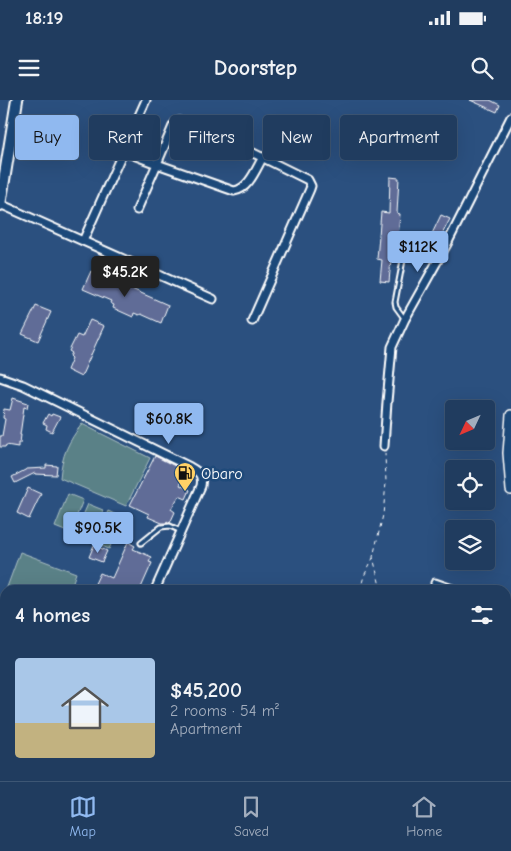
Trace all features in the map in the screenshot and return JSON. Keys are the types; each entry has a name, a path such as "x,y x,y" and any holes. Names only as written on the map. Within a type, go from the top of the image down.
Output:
{"main road":[{"path":"0,205 17,100"}],"street":[{"path":"139,115 146,100"},
{"path":"384,446 391,352 398,333 447,244 511,117"},
{"path":"137,210 157,164 173,126 177,121 205,130 263,157 247,184 240,190 234,191 157,164 147,160"},
{"path":"83,241 119,160"},
{"path":"252,321 310,189 308,180 269,160"},
{"path":"0,205 213,299"},
{"path":"0,377 23,385 196,470 200,474 202,479 201,486 157,585"},
{"path":"511,415 508,453 511,490"},
{"path":"435,583 441,585"}],"lane":[{"path":"402,260 395,302 396,307 405,319"},
{"path":"141,543 161,527 170,526 182,532"}],"path":[{"path":"361,585 373,558 383,515 386,483 384,446"},
{"path":"373,558 380,585"}],"green space":[{"path":"82,424 150,458 126,506 60,478 66,449"},
{"path":"68,494 83,500 70,533 55,527"},
{"path":"88,504 103,510 89,543 74,536"},
{"path":"108,511 123,518 109,549 95,543"},
{"path":"20,552 76,573 72,585 8,585"}],"building":[{"path":"470,100 490,100 500,105 497,112"},
{"path":"390,177 399,178 397,213 400,214 396,261 391,260 389,282 380,281 382,260 377,259 381,212 389,213"},
{"path":"441,215 450,219 437,244 429,240"},
{"path":"91,271 168,305 161,323 141,314 134,313 133,317 113,308 114,305 110,303 111,301 83,289"},
{"path":"36,306 51,312 38,341 22,334"},
{"path":"90,320 104,326 81,377 67,370 72,358 70,356 72,353 69,351 77,335 82,337"},
{"path":"13,398 28,403 27,408 24,407 20,443 18,443 18,447 6,445 5,447 0,447 0,436 2,436 5,419 3,418 4,409 10,410"},
{"path":"48,414 60,417 52,432 46,429 47,425 43,423"},
{"path":"155,456 187,472 180,485 190,490 186,499 179,496 171,509 175,512 170,523 167,521 162,523 148,517 149,514 130,505"},
{"path":"46,465 57,466 56,475 35,473 15,483 12,477 27,469 46,468"},
{"path":"28,488 41,494 29,519 17,513"},
{"path":"128,542 135,546 133,549 152,557 149,562 152,563 142,585 94,585 100,573 112,578"},
{"path":"94,545 107,551 102,562 89,557"}],"place":[{"name":"Obaro","path":"185,492"}]}
